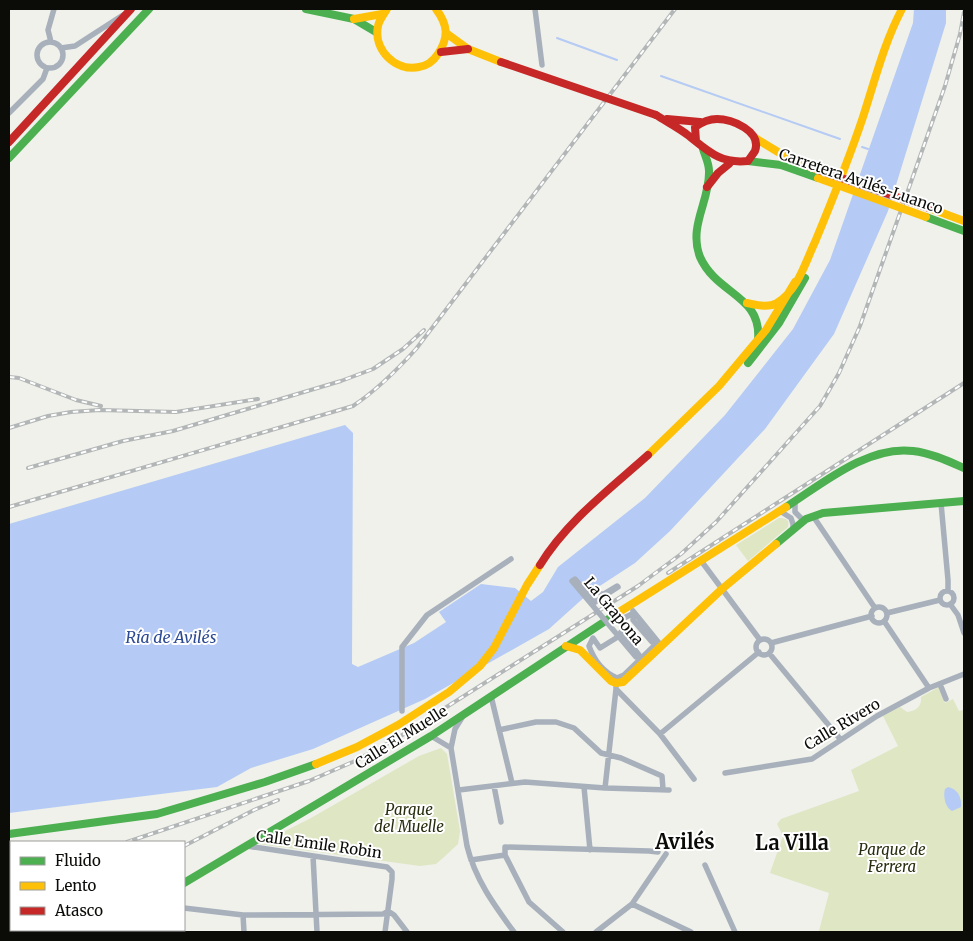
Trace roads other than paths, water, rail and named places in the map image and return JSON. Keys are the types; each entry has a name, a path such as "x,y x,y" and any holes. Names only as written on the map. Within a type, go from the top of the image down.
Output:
{"main road":[{"path":"9,158 149,9"},
{"path":"306,9 354,19 376,32"},
{"path":"384,11 376,32 380,49 394,64 413,68 423,66 441,52 446,33 442,17 436,9"},
{"path":"669,436 681,428 745,366 770,337 795,298 810,267 852,152 895,22 902,9"},
{"path":"9,142 129,11"},
{"path":"354,19 384,11"},
{"path":"446,33 468,49 501,62 660,117 700,122 732,120 747,128 755,138 755,152 748,161 724,160 703,149 696,141 660,117"},
{"path":"441,52 468,49"},
{"path":"696,141 695,127 700,122"},
{"name":"Carretera Avilés-Luanco","path":"755,138 818,174 964,231"},
{"path":"703,149 709,170 695,236 699,254 706,268 716,280 746,303 756,316 760,329 758,340"},
{"name":"Carretera Avilés-Luanco","path":"748,161 781,165 818,174 929,208 964,221"},
{"path":"706,188 718,173 729,164"},
{"path":"9,834 157,814 265,782 317,764 357,747 398,725 467,679 494,648 527,585 551,548 565,532 669,436 719,386 758,340 795,282 834,200"},
{"path":"756,316 773,319 779,316 810,267"},
{"path":"746,303 764,306 773,305 780,301 795,282"},
{"path":"745,366 772,326 773,319 764,306"},
{"name":"Calle El Muelle","path":"185,882 431,736 566,646 632,610 702,562 862,459 880,453 918,450 964,468"},
{"path":"566,646 578,648 616,686 626,680 660,644 722,588 810,518 823,513 964,501"},
{"path":"587,656 589,637 600,626"}],"street":[{"path":"51,42 48,30 54,9"},
{"path":"535,9 542,65"},
{"path":"61,48 74,46 129,11"},
{"path":"51,42 61,48 62,60 53,68 47,68 42,65 38,59 40,48 45,44 51,42"},
{"path":"9,114 43,79 47,68"},
{"path":"795,502 795,512 798,517 810,518 875,608"},
{"path":"942,502 948,591"},
{"path":"780,511 792,518 793,530"},
{"path":"402,711 402,647 426,615 510,560"},
{"path":"702,562 760,640"},
{"name":"La Grapona","path":"602,594 618,587 595,602 574,579 572,581 636,657 640,655 620,633"},
{"path":"940,600 942,594 948,591"},
{"path":"940,600 945,605 950,604 954,600 954,596 948,591"},
{"path":"887,613 940,600"},
{"path":"950,604 958,615 964,633"},
{"path":"875,608 882,608 887,613"},
{"path":"875,608 872,616 876,622 884,621"},
{"path":"632,610 660,644 624,675 617,678 609,675 593,658 590,646 593,638 600,648 629,630 622,619 632,610"},
{"path":"884,621 887,613"},
{"path":"771,643 872,616"},
{"path":"884,621 929,688"},
{"path":"760,640 765,639 771,643 772,649 769,653"},
{"path":"760,640 756,647 759,652 769,653"},
{"path":"660,734 759,652"},
{"path":"769,653 842,740"},
{"name":"Calle Rivero","path":"725,773 812,759 877,716 929,688 964,674"},
{"path":"940,684 946,699"},
{"path":"616,686 660,734 694,778"},
{"path":"605,788 610,756 616,686"},
{"path":"491,696 512,783"},
{"path":"466,712 455,729 451,748 471,860 482,887 514,932"},
{"path":"459,790 525,782 584,787 666,789 662,776 621,758 601,753 574,728 556,722 536,722 499,730"},
{"path":"431,736 451,748"},
{"path":"494,786 501,822"},
{"path":"584,787 590,850"},
{"name":"Calle Emile Robin","path":"247,846 387,867 392,872 388,911"},
{"path":"563,932 529,902 505,855 505,847 658,852"},
{"path":"596,932 632,904 666,854"},
{"path":"471,860 505,855"},
{"path":"313,856 318,932"},
{"path":"705,865 735,932"},
{"path":"632,904 692,932"},
{"path":"185,908 243,915 383,914 388,911"},
{"path":"385,932 388,911"},
{"path":"388,911 394,915 407,932"},
{"path":"243,915 244,932"}],"water":[{"name":"Ría de Avilés","path":"914,9 946,9 946,23 888,211 834,334 765,429 670,531 635,563 589,593 549,629 425,699 313,749 251,768 217,787 9,813 9,524 345,425 353,433 352,664 358,667 414,643 446,622 439,612 481,584 515,588 531,601 543,592 558,567 645,498 725,415 793,329 830,260 913,23"},
{"path":"948,787 959,794 961,800 961,807 952,811 944,798 945,789"}],"waterway":[{"path":"557,38 617,60"},
{"path":"661,76 840,139"},
{"path":"862,147 868,149"}],"railway":[{"path":"9,507 353,406 362,400 402,365 416,349 675,9"},
{"path":"130,841 309,781 355,761 396,739 638,586 681,554 716,522 820,406 839,373 860,326 945,86 960,34 964,12"},
{"path":"28,468 123,441 173,431 341,381 373,369 403,349 424,330"},
{"path":"9,377 19,378 76,400 101,406"},
{"path":"668,573 964,383"},
{"path":"9,428 48,416 71,412 100,410 176,412 258,399"},
{"path":"185,845 254,810 278,800"}],"district":[{"name":"Avilés","path":"685,841"},
{"name":"La Villa","path":"792,842"}],"park label":[{"name":"Parque del Muelle","path":"409,818"},
{"name":"Parque de Ferrera","path":"892,858"}]}
